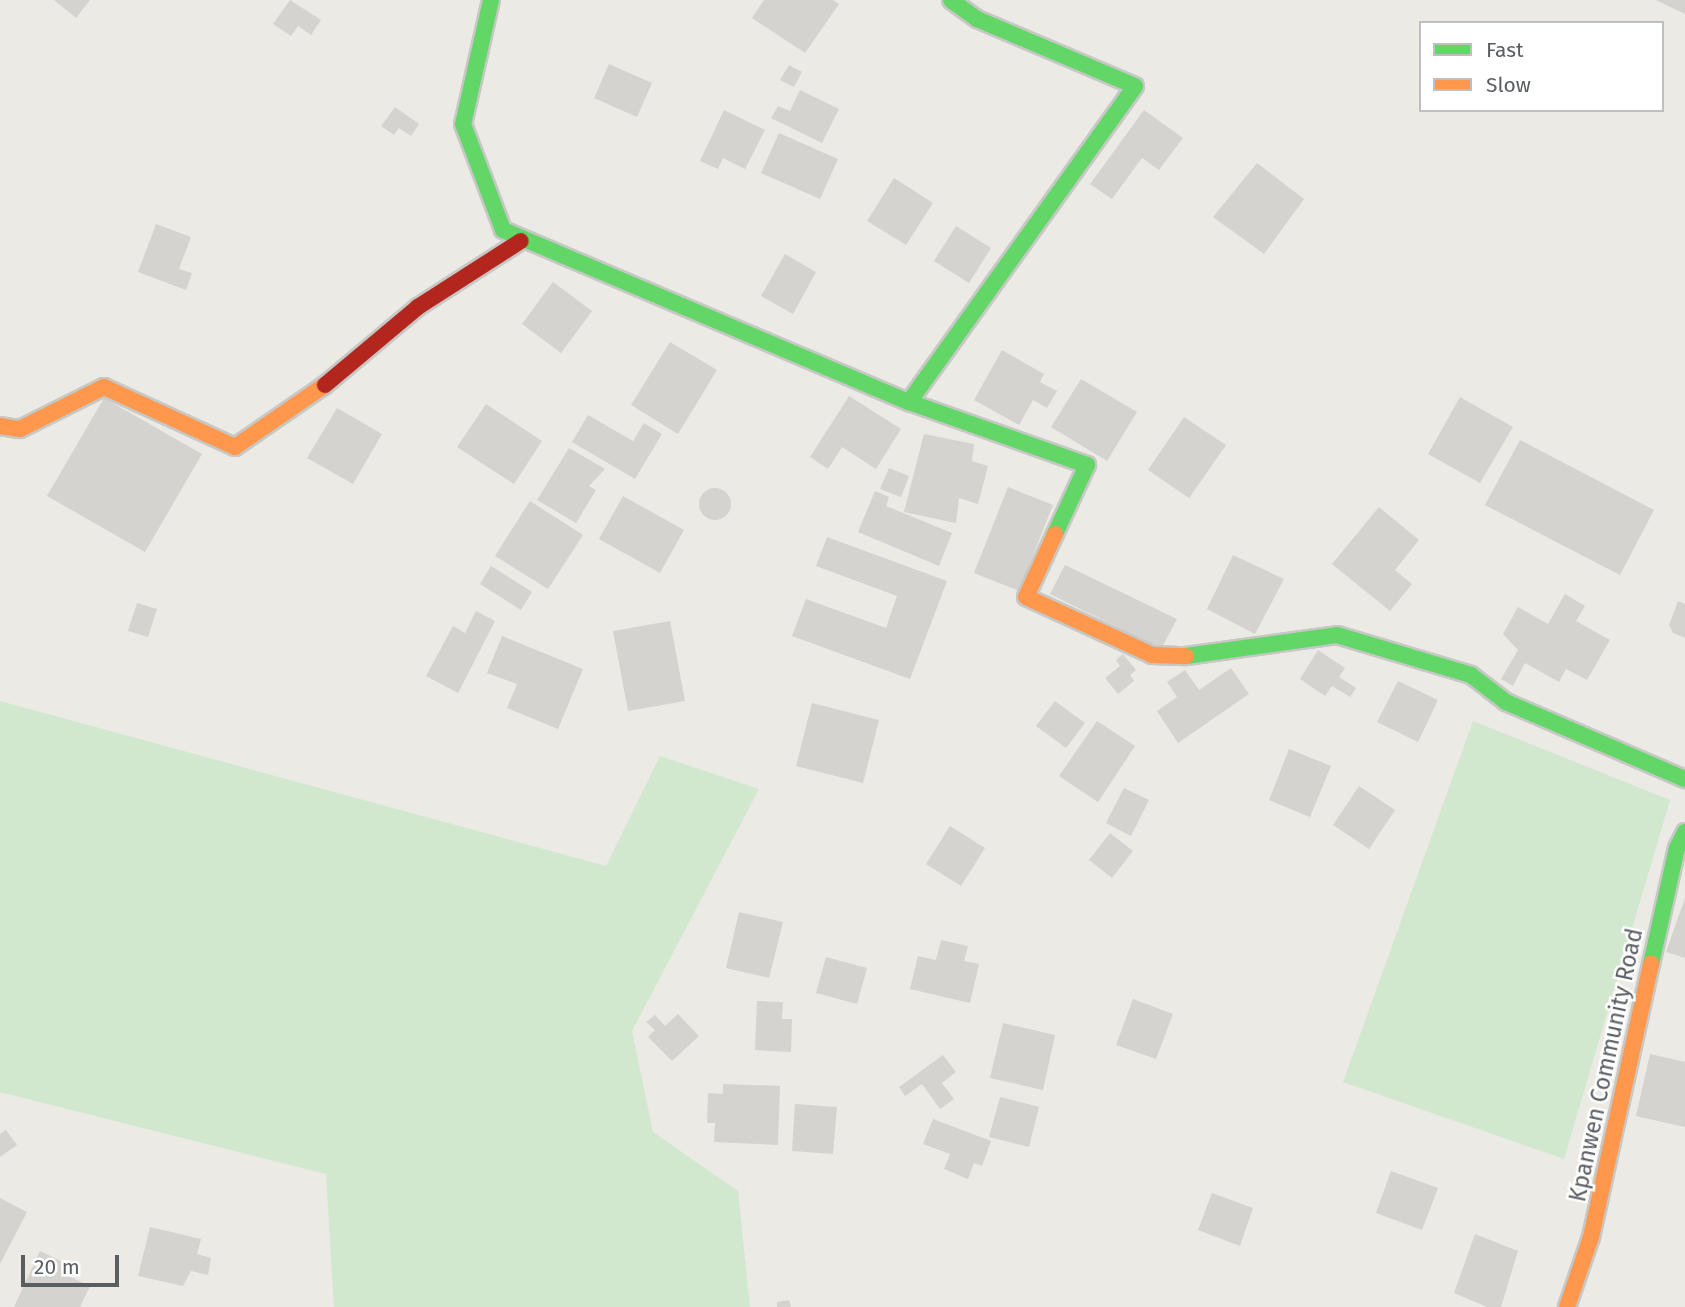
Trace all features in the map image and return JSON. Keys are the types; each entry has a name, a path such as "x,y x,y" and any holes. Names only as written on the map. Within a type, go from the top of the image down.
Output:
{"street":[{"path":"492,0 463,124 503,230 521,241 909,402 1087,465 1026,597 1152,655 1174,658 1337,635 1471,675 1506,702 1685,779"},
{"path":"909,402 1135,86 977,19 951,0"},
{"path":"0,426 20,429 104,387 235,447 320,389 418,307 521,241"},
{"name":"Kpanwen Community Road","path":"1567,1307 1591,1237 1677,848 1685,832"}],"green space":[{"path":"0,701 606,866 660,756 759,789 632,1031 653,1132 738,1191 750,1307 334,1307 326,1174 0,1092"},
{"path":"1473,721 1670,800 1564,1159 1343,1082"}],"building":[{"path":"54,0 90,0 76,18"},
{"path":"290,0 321,20 311,35 298,26 291,36 273,24"},
{"path":"764,0 833,0 839,4 805,53 752,18"},
{"path":"1656,0 1685,0 1685,14"},
{"path":"609,64 652,83 637,117 594,98"},
{"path":"789,65 802,72 794,87 780,80"},
{"path":"800,90 839,109 822,143 771,118 778,106 790,111"},
{"path":"395,107 419,124 411,136 399,128 394,135 381,126"},
{"path":"724,110 765,130 745,169 723,158 718,169 700,161"},
{"path":"1144,110 1183,138 1159,170 1142,158 1112,199 1090,184"},
{"path":"779,133 838,159 820,199 761,173"},
{"path":"1257,163 1304,199 1264,254 1213,217"},
{"path":"894,178 933,203 906,245 867,221"},
{"path":"156,224 191,237 179,269 192,273 186,290 138,272"},
{"path":"956,226 991,248 969,283 934,261"},
{"path":"785,254 816,272 793,314 761,296"},
{"path":"553,282 592,311 561,353 522,324"},
{"path":"670,342 717,370 678,434 631,405"},
{"path":"1002,350 1044,374 1040,382 1057,391 1047,408 1033,400 1019,425 974,400"},
{"path":"1081,379 1137,412 1107,461 1051,427"},
{"path":"849,396 901,429 876,469 842,447 828,469 810,457"},
{"path":"1460,397 1513,427 1480,483 1428,454"},
{"path":"104,398 202,454 145,552 47,496"},
{"path":"486,404 542,441 514,484 457,447"},
{"path":"337,408 382,434 353,484 307,458"},
{"path":"588,415 633,441 644,423 662,434 635,479 572,442"},
{"path":"1184,417 1226,445 1189,498 1148,470"},
{"path":"924,434 974,444 972,461 988,466 978,504 959,498 956,523 904,512"},
{"path":"1520,440 1654,510 1620,575 1485,505"},
{"path":"569,448 605,469 589,486 596,490 576,523 537,500"},
{"path":"889,468 909,476 901,497 880,489"},
{"path":"1008,487 1053,505 1019,591 974,573"},
{"path":"715,488 726,493 731,504 726,515 715,520 704,515 699,504 704,493"},
{"path":"875,491 889,497 886,506 952,533 939,566 858,532"},
{"path":"623,496 684,530 660,573 599,539"},
{"path":"530,501 583,535 548,589 495,556"},
{"path":"1379,507 1419,540 1395,570 1412,584 1390,611 1332,564"},
{"path":"827,537 947,581 910,679 792,636 806,599 886,628 897,596 816,566"},
{"path":"1233,555 1284,579 1255,634 1207,609"},
{"path":"1065,565 1177,619 1161,649 1050,594"},
{"path":"491,566 532,592 521,610 480,584"},
{"path":"1565,594 1585,606 1576,621 1610,640 1587,680 1566,669 1559,682 1525,663 1513,686 1501,679 1518,650 1503,634 1518,607 1548,624"},
{"path":"1678,601 1685,604 1685,638 1673,633 1669,625"},
{"path":"137,603 157,609 148,637 128,631"},
{"path":"476,611 495,621 458,693 426,676 453,626 465,633"},
{"path":"670,621 685,701 628,711 613,631"},
{"path":"502,636 583,669 558,729 507,708 517,684 487,673"},
{"path":"1318,650 1345,668 1339,677 1356,688 1350,697 1332,686 1325,696 1300,679"},
{"path":"1123,654 1136,670 1130,675 1134,681 1118,694 1105,678 1120,666 1116,660"},
{"path":"1231,668 1249,694 1178,743 1157,711 1177,697 1167,682 1185,670 1199,690"},
{"path":"1398,681 1438,700 1418,742 1377,722"},
{"path":"1055,701 1085,723 1066,748 1036,726"},
{"path":"812,703 879,720 863,783 796,766"},
{"path":"1097,721 1135,746 1098,802 1059,776"},
{"path":"1289,749 1331,766 1310,817 1269,800"},
{"path":"1359,786 1395,810 1369,849 1333,825"},
{"path":"1124,788 1149,800 1131,836 1106,823"},
{"path":"950,826 985,848 961,886 926,864"},
{"path":"1110,833 1133,851 1112,878 1089,860"},
{"path":"1685,898 1685,958 1666,952"},
{"path":"739,912 783,922 769,978 726,968"},
{"path":"941,940 968,946 964,961 979,964 970,1003 910,989 918,956 936,960"},
{"path":"826,957 867,968 857,1004 816,993"},
{"path":"1133,999 1173,1014 1156,1059 1116,1045"},
{"path":"757,1001 783,1002 782,1019 792,1019 791,1052 755,1050"},
{"path":"678,1014 699,1036 672,1061 648,1037 655,1030 646,1022 655,1015 665,1026"},
{"path":"1003,1023 1055,1035 1043,1090 990,1078"},
{"path":"1650,1054 1685,1062 1685,1127 1636,1116"},
{"path":"943,1055 956,1072 942,1083 954,1099 940,1109 922,1084 905,1096 899,1087"},
{"path":"723,1084 780,1086 778,1145 714,1142 715,1123 707,1123 708,1093 723,1094"},
{"path":"1000,1097 1039,1107 1029,1147 989,1137"},
{"path":"795,1104 837,1107 833,1154 792,1151"},
{"path":"933,1119 991,1141 982,1166 974,1163 968,1179 944,1169 950,1154 923,1144"},
{"path":"6,1130 17,1145 0,1157 0,1134"},
{"path":"1391,1171 1438,1188 1422,1230 1376,1213"},
{"path":"1212,1193 1253,1208 1240,1246 1198,1230"},
{"path":"0,1198 27,1212 0,1264"},
{"path":"150,1227 201,1239 197,1254 211,1258 208,1275 191,1271 183,1286 138,1276"},
{"path":"1475,1234 1518,1251 1501,1307 1487,1307 1454,1293"},
{"path":"40,1251 67,1264 62,1273 90,1286 80,1307 14,1307"},
{"path":"789,1300 791,1307 777,1307 777,1302"}],"traffic: fast":[{"path":"491,0 463,124 503,230 909,402 1087,465 1055,534"},
{"path":"909,402 1135,86 977,19 951,0"},
{"path":"1186,656 1337,635 1471,675 1506,702 1685,779"},
{"path":"1651,964 1677,848 1685,832"}],"traffic: slow":[{"path":"0,426 20,429 104,387 235,447 325,385"},
{"path":"1055,534 1026,597 1152,655 1186,656"},
{"path":"1567,1307 1591,1237 1651,964"}],"traffic: jam":[{"path":"325,385 418,307 521,241"}]}
